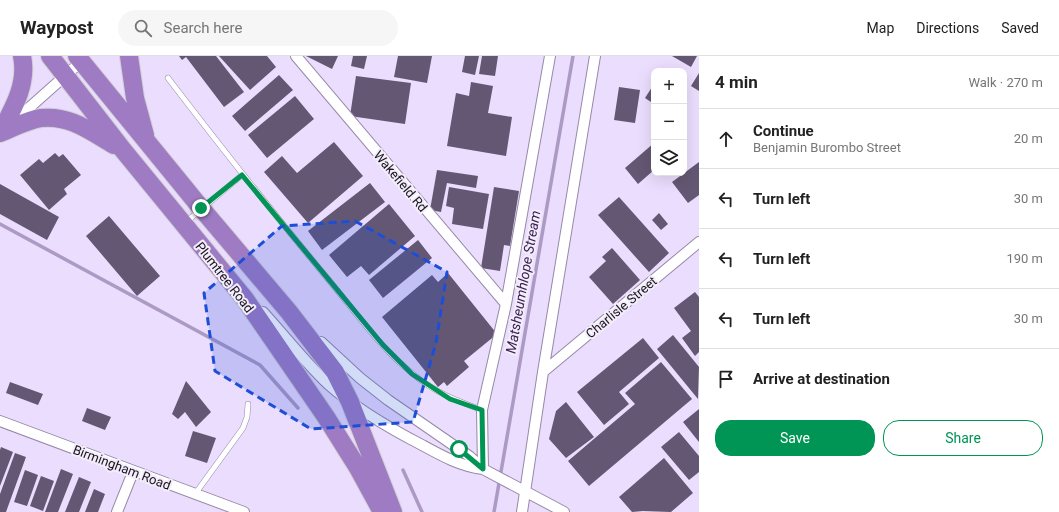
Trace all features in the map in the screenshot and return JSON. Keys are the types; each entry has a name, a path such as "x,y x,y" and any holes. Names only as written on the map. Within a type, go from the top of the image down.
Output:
{"highway":[{"path":"0,133 17,101 24,72 22,56"},
{"name":"Plumtree Road","path":"50,56 123,150 244,299 326,417 358,468 382,512"},
{"path":"129,56 134,98 147,143"},
{"name":"Plumtree Road","path":"82,58 147,143 289,312 335,372 350,402 393,512"},
{"path":"0,133 40,118 66,119 79,124 123,150"}],"street":[{"name":"Wakefield Rd","path":"296,56 506,304"},
{"path":"486,471 482,410 506,304 550,56"},
{"path":"522,512 521,489 543,372 595,56"},
{"path":"0,133 66,75 82,58"},
{"name":"Charlisle Street","path":"543,372 699,242"},
{"path":"244,299 262,311 327,383 350,402 374,418 442,456 465,467 486,471"},
{"path":"289,312 360,378 423,426 469,456 486,471 564,512"},
{"name":"Birmingham Road","path":"0,421 133,472 244,512"},
{"path":"117,512 133,472"}],"lane":[{"path":"168,78 242,175 383,345 412,374 450,399 482,410"},
{"path":"184,224 201,208 242,175"},
{"path":"196,494 243,428 247,417 248,404"}],"highlighted area":[{"path":"355,221 447,272 436,343 413,422 311,429 215,371 204,293 282,226"}],"shaded area":[{"path":"0,56 699,56 699,512 0,512"}],"building":[{"path":"179,56 216,56 244,92 224,107 186,57 182,60"},
{"path":"219,56 267,56 276,67 250,90"},
{"path":"306,56 338,56 332,69"},
{"path":"353,56 367,56 364,69 351,66"},
{"path":"398,56 432,56 427,83 394,77"},
{"path":"465,56 479,56 475,75 462,72"},
{"path":"482,56 498,56 495,76 479,74"},
{"path":"672,56 697,56 691,67"},
{"path":"699,73 699,91 691,86"},
{"path":"279,75 293,90 245,131 232,116"},
{"path":"356,76 411,83 405,124 350,116"},
{"path":"471,82 493,86 488,113 512,117 506,156 447,146 456,93 469,96"},
{"path":"619,87 640,90 635,123 614,120"},
{"path":"651,89 651,102 645,98"},
{"path":"295,96 314,119 267,158 248,135"},
{"path":"334,142 363,176 308,223 264,172 282,156 297,173"},
{"path":"651,146 651,173 638,184 625,168"},
{"path":"55,153 59,157 63,154 81,175 64,189 67,194 49,210 20,175 39,159 43,163"},
{"path":"699,162 699,195 688,203 672,182 680,176 687,176 687,171"},
{"path":"437,170 478,176 476,188 447,183 441,212 430,210"},
{"path":"370,183 385,202 322,250 308,231"},
{"path":"0,184 59,217 47,240 0,214"},
{"path":"449,187 489,194 483,229 452,224 454,208 446,206"},
{"path":"494,187 519,191 510,246 504,245 500,271 481,268"},
{"path":"619,197 669,253 649,272 598,215"},
{"path":"389,204 415,236 369,275 361,266 347,277 329,255"},
{"path":"659,213 668,224 661,230 652,220"},
{"path":"109,216 160,276 137,296 86,236"},
{"path":"418,240 432,258 383,298 369,280"},
{"path":"612,248 640,280 613,304 589,277 606,261 602,257"},
{"path":"448,273 497,334 464,361 469,367 447,386 444,382 438,387 382,317 432,275 438,282"},
{"path":"695,292 699,297 699,352 695,356 682,338 691,331 674,308"},
{"path":"673,335 699,367 698,399 657,349"},
{"path":"643,338 659,358 619,392 629,404 604,425 577,392"},
{"path":"661,362 692,399 589,486 568,461 635,404 625,393"},
{"path":"186,381 211,412 196,427 185,412 178,419 172,414"},
{"path":"10,382 43,394 38,405 6,393"},
{"path":"566,402 594,437 566,458 549,439 556,411"},
{"path":"87,408 111,417 105,430 82,421"},
{"path":"699,409 699,442 683,422"},
{"path":"193,431 216,438 207,463 185,456"},
{"path":"679,432 699,456 699,472 689,480 661,447"},
{"path":"1,447 13,452 0,486 0,450"},
{"path":"15,453 26,457 6,512 0,512 0,494"},
{"path":"664,458 693,493 671,512 632,512 619,497"},
{"path":"61,469 73,474 58,512 45,512"},
{"path":"25,470 38,475 27,506 14,502"},
{"path":"41,476 54,481 43,511 30,506"},
{"path":"79,477 91,482 79,512 65,512"},
{"path":"94,489 105,494 98,512 85,512"}],"waterway":[{"name":"Matsheumhlope Stream","path":"494,512 573,56"},
{"path":"0,224 260,365 298,408"},
{"path":"403,470 422,512"}],"route":[{"path":"201,208 242,175 383,345 412,374 432,389 450,399 482,410 483,469 459,449"}]}
